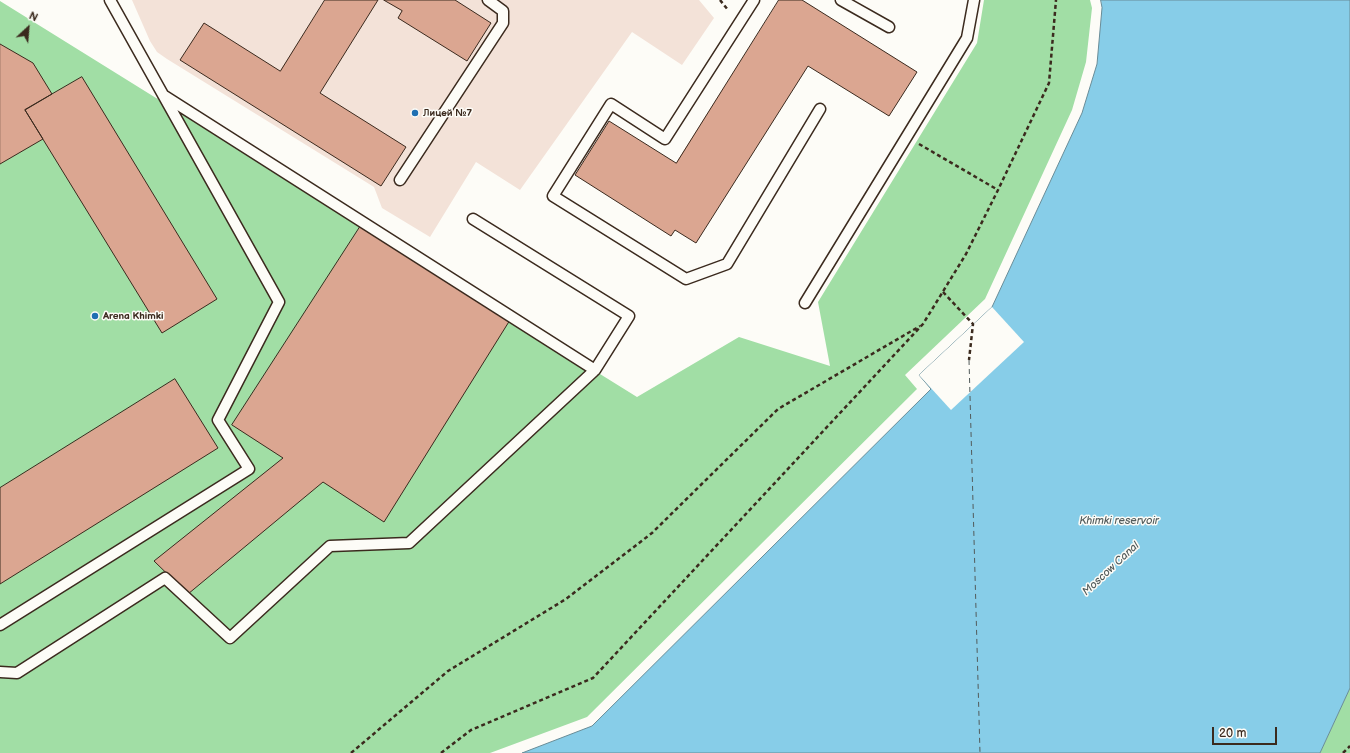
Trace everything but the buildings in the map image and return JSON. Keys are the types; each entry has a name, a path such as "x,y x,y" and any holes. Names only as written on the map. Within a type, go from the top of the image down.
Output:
{"lane":[{"path":"0,625 249,469 218,420 279,302 110,0"},
{"path":"400,180 502,22 503,11 488,0"},
{"path":"754,0 665,139 611,104 553,196 686,279 727,264 820,110"},
{"path":"841,0 889,27"},
{"path":"805,302 967,38 974,0"},
{"path":"163,95 595,370"},
{"path":"0,672 17,673 166,578 230,638 330,546 409,543 595,370 629,316 473,219"}],"path":[{"path":"441,753 471,730 593,678 923,324 966,254 1049,82 1056,0"},
{"path":"907,137 998,190"},
{"path":"942,292 973,324 969,360"},
{"path":"351,753 448,671 566,600 652,533 778,409 923,324"},
{"path":"1343,753 1350,746"}],"shaded area":[{"name":"Лицей №7","path":"132,0 699,0 714,18 682,65 632,32 520,190 476,162 430,237 382,208 374,187 157,52 150,41"}],"green space":[{"path":"984,0 1090,0 1092,8 1086,62 1072,110 985,299 905,375 917,389 587,717 490,753 0,753 0,1 637,397 739,337 830,366 818,302 977,43"},
{"path":"1350,688 1350,753 1320,753"}],"water":[{"name":"Khimki reservoir","path":"1101,0 1350,0 1350,688 1320,753 522,753 592,726 931,389 919,375 992,307 1082,113 1097,64 1102,8"}],"pier":[{"path":"992,307 1024,342 951,410 919,375"}],"ferry route":[{"path":"969,360 980,753"}],"place":[{"name":"Лицей №7","path":"415,113"},
{"name":"Arena Khimki","path":"95,316"}],"water label":[{"name":"Moscow Canal","path":"1111,569"}]}
